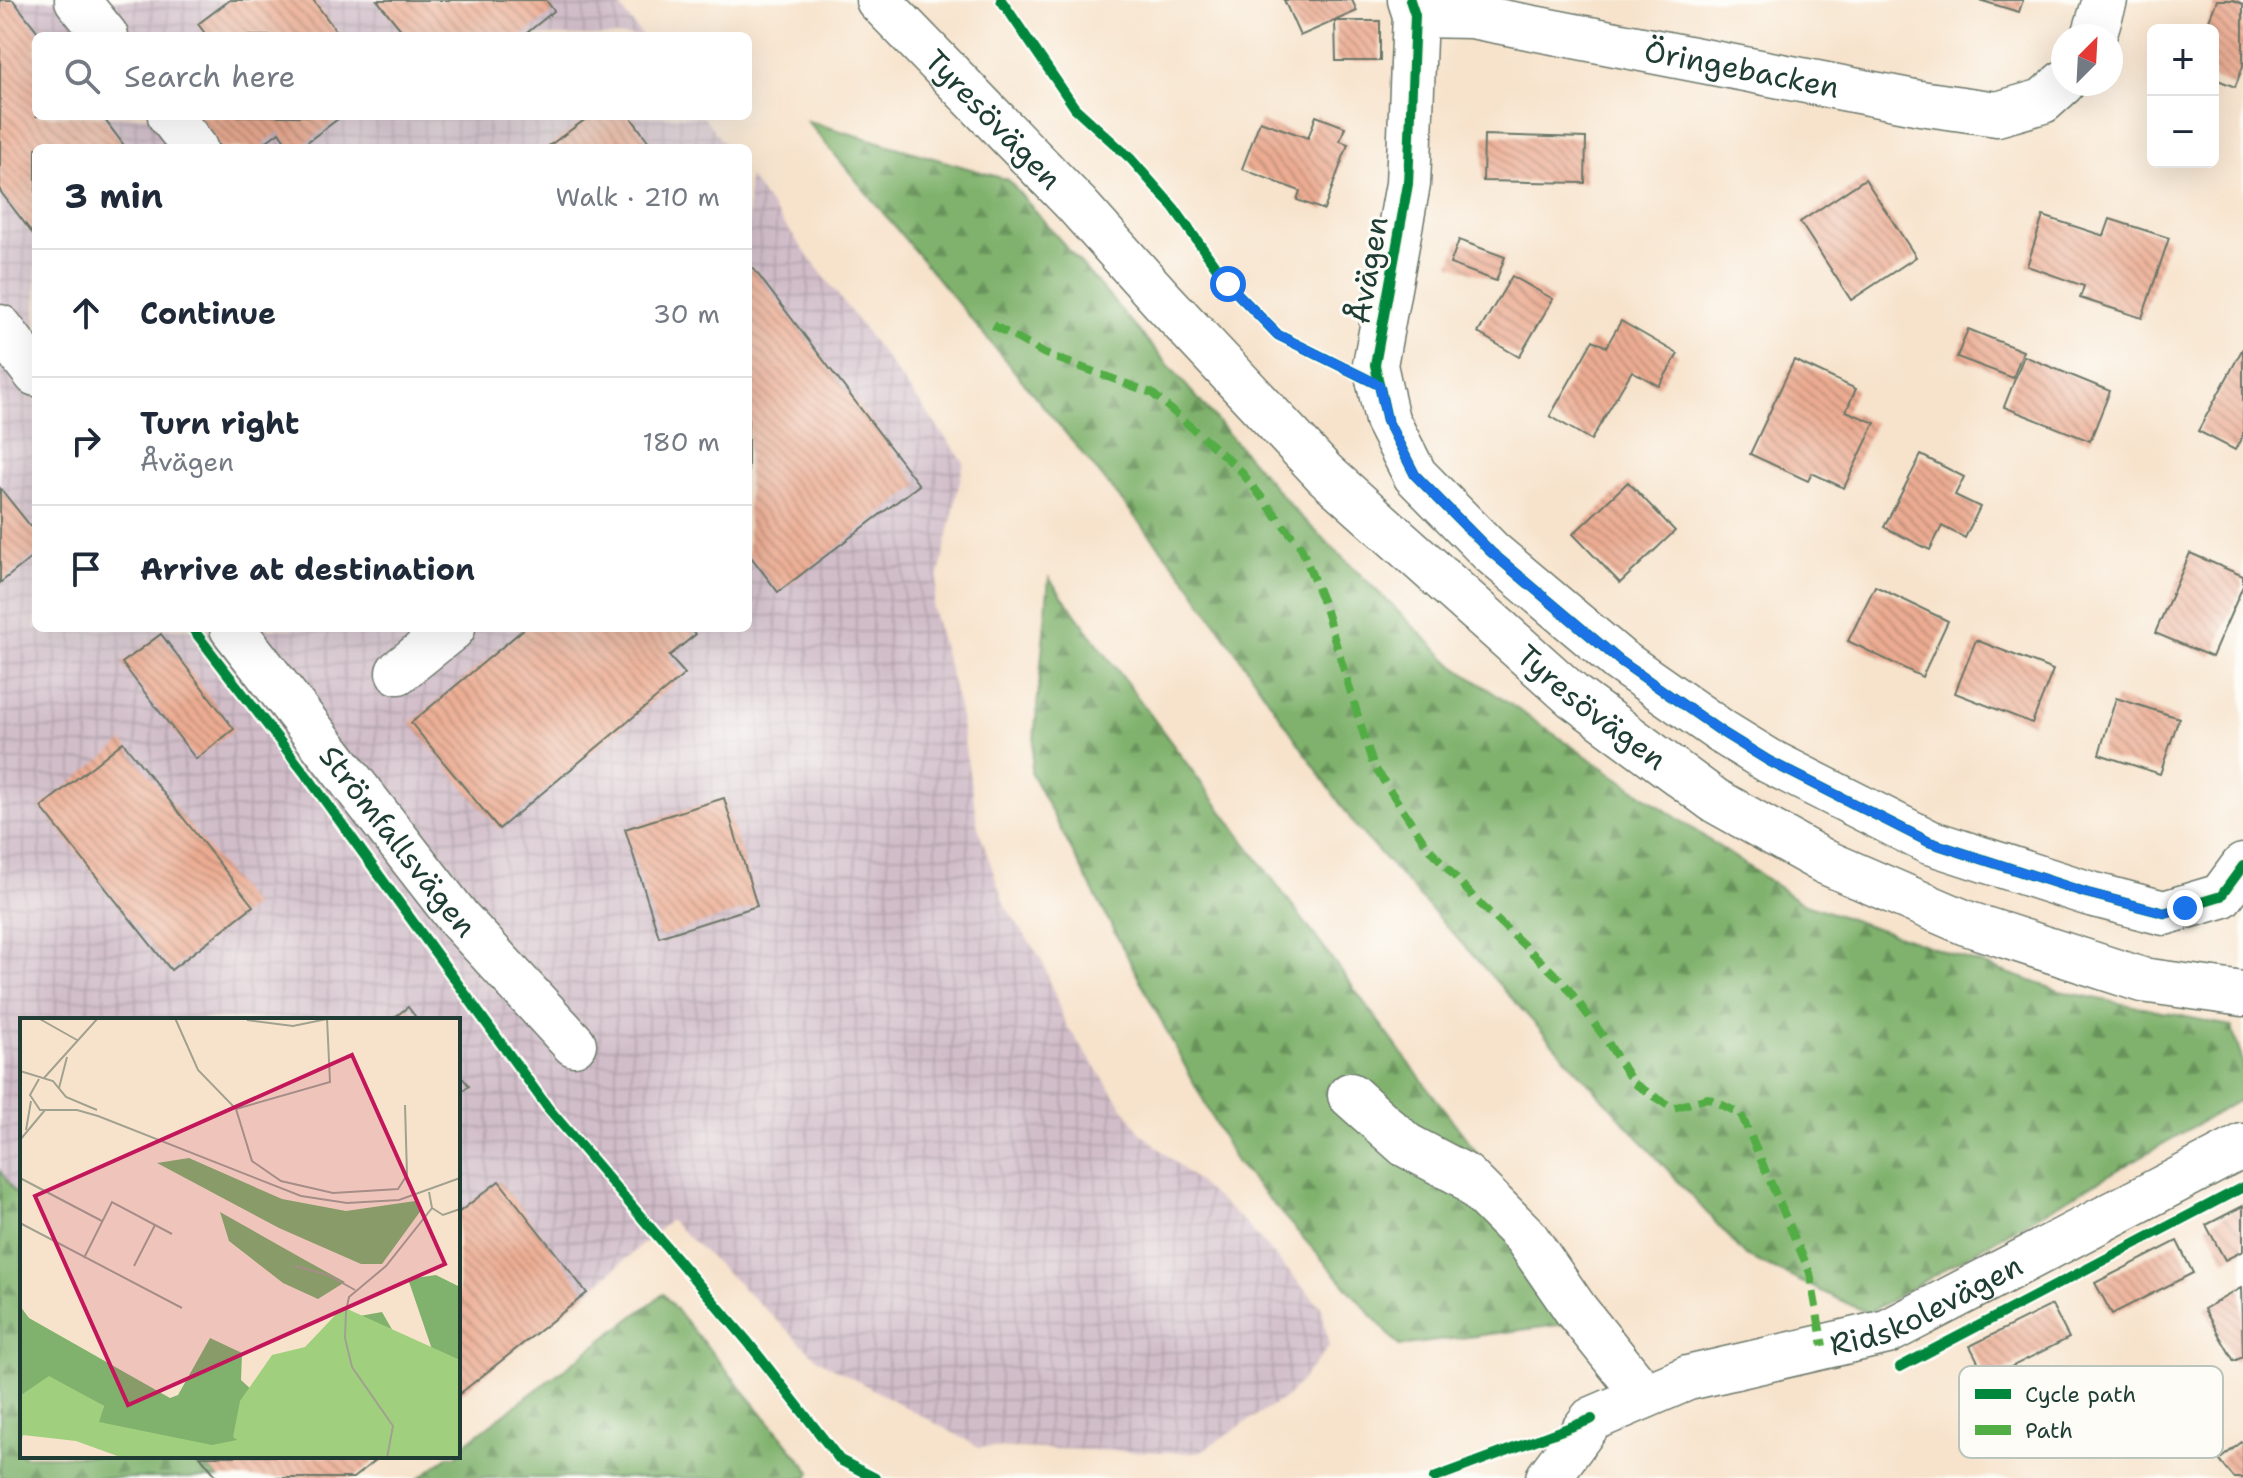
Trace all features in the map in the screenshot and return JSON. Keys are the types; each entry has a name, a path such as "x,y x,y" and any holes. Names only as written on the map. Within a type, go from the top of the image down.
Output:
{"street":[{"path":"77,0 103,32"},
{"name":"Tyresövägen","path":"878,0 1076,204 1325,474 1573,696 1714,800 1825,862 1966,923 2142,980 2243,994"},
{"name":"Tyresövägen","path":"916,0 985,76 1076,204"},
{"path":"2098,24 2105,0"},
{"name":"Öringebacken","path":"1413,8 1471,16 1920,103 1997,114 2043,101 2051,94"},
{"name":"Åvägen","path":"1413,8 1408,184 1375,365 1387,420 1415,475 1491,552 1619,660 1769,761 1929,842 2087,893 2164,913 2221,896 2243,866"},
{"path":"173,120 192,144"},
{"path":"0,327 32,369"},
{"name":"Strömfallsvägen","path":"235,632 459,919 574,1044"},
{"path":"398,672 448,632"},
{"path":"1350,1095 1406,1145 1465,1176 1525,1236 1576,1310 1645,1396"},
{"name":"Ridskolevägen","path":"1548,1478 1592,1419 1688,1378 1893,1350 2243,1146"}],"shaded area":[{"path":"0,0 615,0 639,32 32,32 32,120 706,120 724,144 32,144 32,632 752,632 752,181 964,462 932,608 957,699 978,827 1005,906 1042,960 1065,1023 1141,1133 1242,1220 1322,1308 1329,1347 1289,1395 1198,1453 979,1447 819,1360 670,1220 587,1293 460,1393 460,1018 20,1018 20,1200 0,1171"}],"green space":[{"path":"807,121 1008,180 1296,512 1454,666 1800,902 2060,991 2231,1026 2243,1062 2243,1098 1868,1313 1746,1256 1356,827 1184,576"},
{"path":"1049,578 1424,1083 1604,1319 1399,1346 1235,1161 1031,773"},
{"path":"0,1171 20,1200 20,1458 202,1458 218,1478 0,1478"},
{"path":"663,1294 811,1472 808,1478 419,1478 446,1458 460,1458 460,1447"}],"building":[{"path":"0,0 13,0 38,32 32,32 32,120 105,120 123,144 32,144 32,233 0,191"},
{"path":"230,0 313,0 337,32 204,32 198,24"},
{"path":"377,0 546,0 554,11 528,32 403,32"},
{"path":"1284,0 1352,0 1357,11 1300,36"},
{"path":"1979,0 2023,0 2019,12"},
{"path":"2217,0 2233,0 2243,4 2243,66 2235,87 2219,80 2219,24 2207,24"},
{"path":"1335,21 1380,21 1380,61 1336,61"},
{"path":"1316,116 1345,127 1340,141 1348,144 1324,210 1297,200 1300,191 1242,169 1260,121 1308,138"},
{"path":"200,120 337,120 304,144 287,144 279,132 263,144 218,144"},
{"path":"584,120 633,120 650,144 552,144"},
{"path":"1484,135 1586,138 1585,183 1483,181"},
{"path":"1865,179 1916,257 1851,300 1800,222"},
{"path":"2043,216 2104,236 2110,219 2169,238 2142,318 2080,298 2084,286 2027,266"},
{"path":"1459,240 1505,257 1496,281 1450,264"},
{"path":"752,269 919,485 778,592 752,558"},
{"path":"1512,276 1553,299 1519,357 1478,333"},
{"path":"1621,321 1678,354 1659,386 1632,371 1591,440 1550,416 1593,340 1606,347"},
{"path":"1968,329 2023,351 2013,378 1957,357"},
{"path":"2243,348 2243,435 2235,450 2198,431"},
{"path":"2024,356 2110,391 2090,441 2004,407"},
{"path":"1794,360 1856,389 1846,411 1875,423 1844,488 1812,473 1808,481 1750,454"},
{"path":"1921,455 1964,477 1955,495 1980,507 1965,538 1942,526 1930,550 1884,527"},
{"path":"1628,482 1675,531 1620,583 1573,534"},
{"path":"0,488 32,528 32,557 0,583"},
{"path":"2190,553 2243,576 2243,586 2212,657 2155,633"},
{"path":"1875,586 1948,621 1922,677 1848,641"},
{"path":"520,632 696,634 669,656 685,674 499,829 411,723"},
{"path":"161,634 234,729 196,759 122,663"},
{"path":"1976,640 2053,670 2032,723 1955,693"},
{"path":"2116,698 2179,718 2160,774 2099,754"},
{"path":"123,742 253,906 171,970 41,807"},
{"path":"724,798 757,906 659,937 625,829"},
{"path":"408,1007 416,1018 394,1018"},
{"path":"460,1075 469,1086 460,1093"},
{"path":"499,1181 587,1293 460,1393 460,1211"},
{"path":"2243,1206 2243,1251 2225,1260 2206,1225"},
{"path":"2177,1241 2193,1273 2112,1314 2095,1283"},
{"path":"2241,1288 2243,1357 2234,1361 2204,1309"},
{"path":"2052,1305 2069,1338 2013,1366 1980,1366 1970,1346"},
{"path":"2243,1441 2243,1478 2234,1478 2219,1460"},
{"path":"202,1458 378,1458 353,1478 218,1478"}],"marked path":[{"path":"993,325 1045,354 1152,393 1239,469 1301,547 1325,608 1373,765 1427,846 1476,900 1564,983 1607,1041 1633,1083 1673,1108 1708,1098 1741,1114 1810,1273 1823,1346"}],"cycle path":[{"path":"1001,0 1075,108 1131,159 1174,208 1228,284 1278,335 1379,385"},
{"path":"1410,0 1415,15 1408,184 1375,365 1387,420 1415,475 1491,552 1619,660 1769,761 1929,842 2087,893 2164,913 2221,896 2243,866"},
{"path":"195,632 310,780 548,1108 748,1342 840,1460 875,1478"},
{"path":"1900,1367 2243,1187"},
{"path":"1434,1478 1592,1419"}],"route":[{"path":"1228,284 1278,335 1379,385 1387,420 1415,475 1491,552 1619,660 1722,732 1769,761 1929,842 2087,893 2164,913 2185,908"}]}
